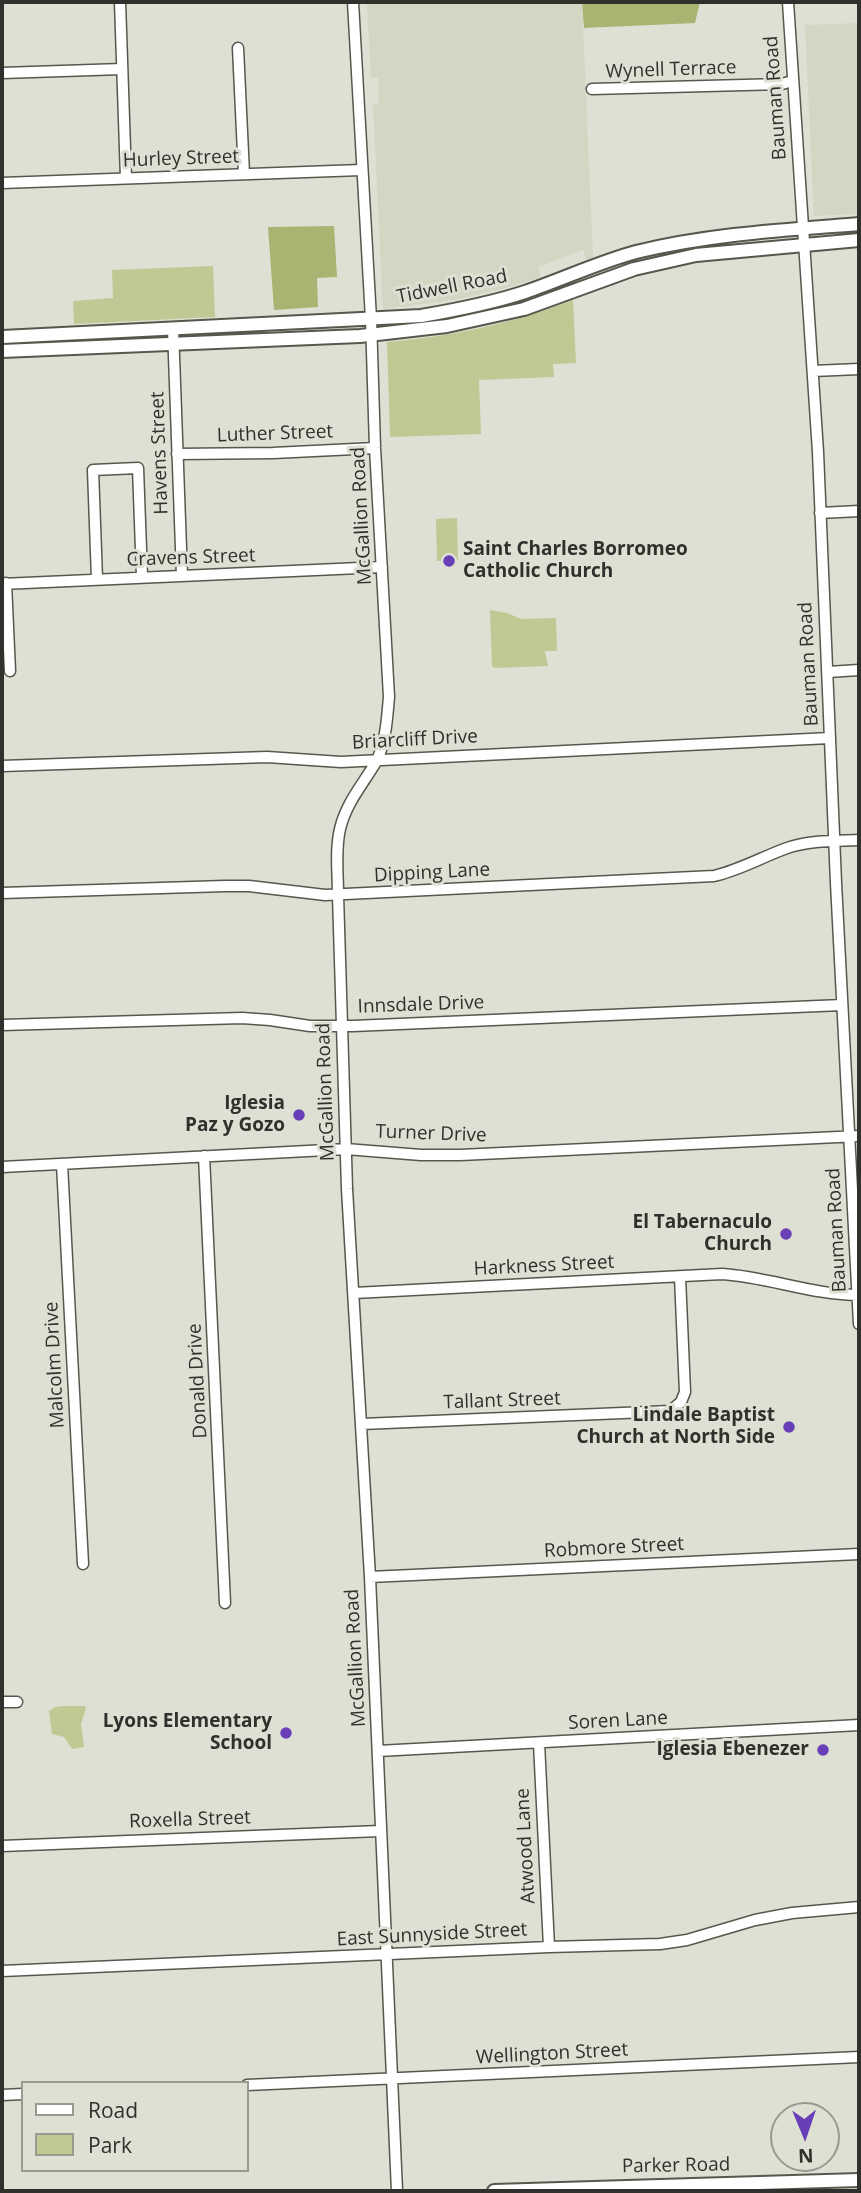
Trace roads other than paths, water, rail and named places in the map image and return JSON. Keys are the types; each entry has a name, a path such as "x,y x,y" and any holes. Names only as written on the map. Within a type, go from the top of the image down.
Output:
{"main road":[{"name":"Tidwell Road","path":"2,337 421,316 523,293 634,253 694,239 859,224"},
{"path":"694,239 696,255"},
{"name":"Tidwell Road","path":"2,351 371,335 447,326 492,317 579,290 634,269 696,255 859,240"},
{"path":"578,272 579,290"},
{"path":"488,302 492,317"},
{"path":"33,336 34,349"},
{"name":"Parker Road","path":"494,2191 761,2187 859,2180"}],"street":[{"path":"120,2 126,178"},
{"name":"McGallion Road","path":"353,2 389,697 378,759 346,810 337,853 347,1189 370,1577 397,2191"},
{"name":"Bauman Road","path":"788,2 813,371 842,1005 854,1136 859,1324"},
{"path":"238,48 244,174"},
{"path":"2,73 122,69"},
{"name":"Wynell Terrace","path":"592,89 792,82"},
{"name":"Hurley Street","path":"2,183 361,170"},
{"name":"Havens Street","path":"173,329 182,576"},
{"path":"813,371 859,369"},
{"name":"Luther Street","path":"177,454 272,453 375,447"},
{"path":"97,579 93,470 138,468 142,578"},
{"path":"820,513 859,511"},
{"name":"Cravens Street","path":"4,583 382,567"},
{"path":"4,583 10,671"},
{"path":"828,672 859,670"},
{"name":"Briarcliff Drive","path":"2,766 267,757 319,762 830,738"},
{"name":"Dipping Lane","path":"2,893 237,886 299,894 338,895 714,876 736,871 804,844 859,840"},
{"name":"Innsdale Drive","path":"2,1025 242,1018 310,1026 341,1026 842,1005"},
{"name":"Turner Drive","path":"2,1167 346,1149 460,1155 854,1136"},
{"name":"Donald Drive","path":"204,1156 225,1603"},
{"name":"Malcolm Drive","path":"62,1164 83,1564"},
{"name":"Harkness Street","path":"354,1293 722,1274 763,1278 819,1292 858,1295"},
{"name":"Tallant Street","path":"362,1424 670,1411 681,1402 685,1392 680,1276"},
{"name":"Robmore Street","path":"370,1577 859,1554"},
{"path":"2,1702 17,1702"},
{"name":"Soren Lane","path":"378,1751 859,1725"},
{"name":"Atwood Lane","path":"539,1743 549,1947"},
{"name":"Roxella Street","path":"2,1846 380,1831"},
{"name":"East Sunnyside Street","path":"2,1971 660,1944 687,1940 755,1920 792,1913 859,1907"},
{"name":"Wellington Street","path":"248,2085 859,2057"},
{"path":"2,2095 21,2094"}],"place":[{"name":"Saint Charles Borromeo Catholic Church","path":"449,561"},
{"name":"Iglesia Paz y Gozo","path":"299,1115"},
{"name":"El Tabernaculo Church","path":"786,1234"},
{"name":"Lindale Baptist Church at North Side","path":"789,1427"},
{"name":"Lyons Elementary School","path":"286,1733"},
{"name":"Iglesia Ebenezer","path":"823,1750"}]}
